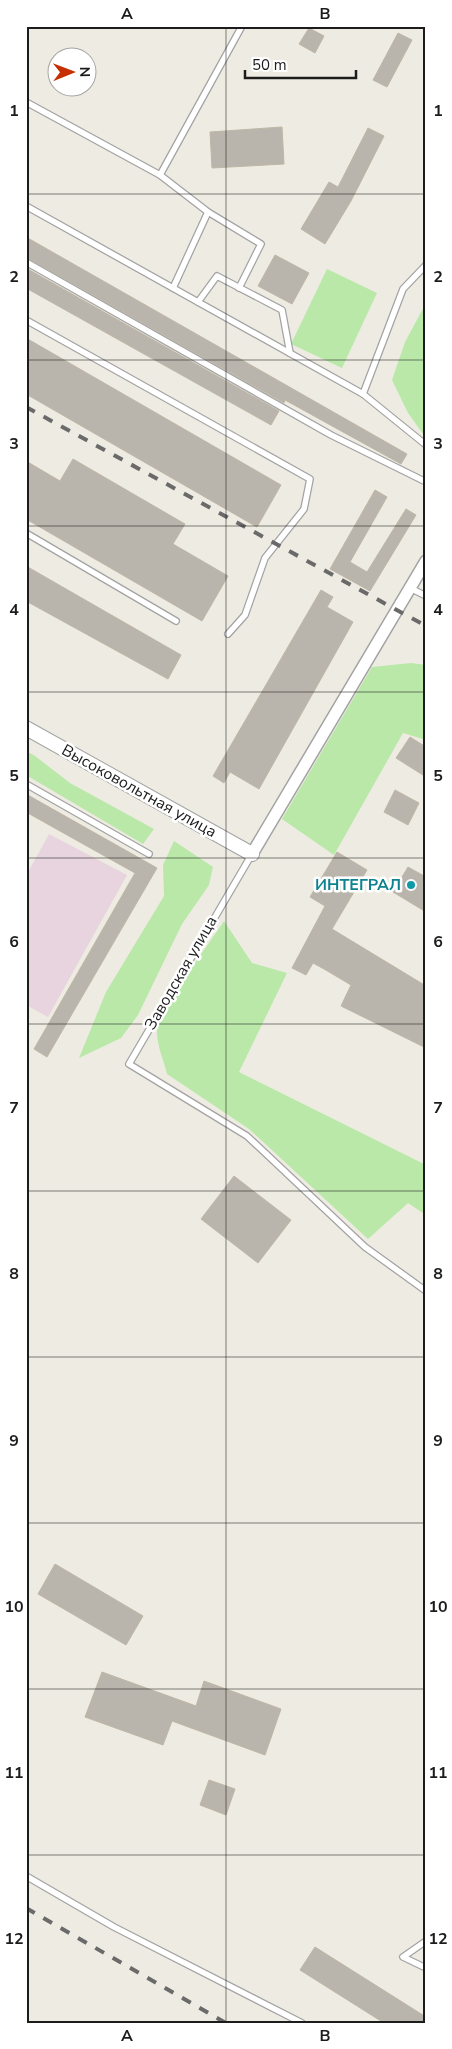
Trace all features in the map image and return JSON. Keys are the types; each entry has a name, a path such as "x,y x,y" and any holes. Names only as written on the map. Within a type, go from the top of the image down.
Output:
{"street":[{"name":"Заводская улица","path":"252,854 426,561"},
{"name":"Высоковольтная улица","path":"26,728 252,854"}],"lane":[{"path":"160,175 242,26"},
{"path":"26,102 160,175 208,212 260,244 239,288"},
{"path":"26,206 364,394 426,445"},
{"path":"173,288 208,212"},
{"path":"26,262 331,435 424,481 426,479"},
{"path":"364,394 403,289 426,264"},
{"path":"198,302 217,276 282,310 290,353"},
{"path":"26,320 310,479 304,509 265,558 245,615 228,634"},
{"path":"26,533 176,621"},
{"path":"410,588 426,596"},
{"path":"26,784 149,854"},
{"name":"Заводская улица","path":"252,854 129,1064 247,1136 365,1247 426,1291"},
{"path":"26,1876 114,1927 302,2023"},
{"path":"426,1941 403,1957 426,1968"}],"shaded area":[{"path":"49,834 127,875 48,1017 26,1005 26,876"}],"green space":[{"path":"327,269 377,293 342,368 291,344"},
{"path":"426,303 426,438 408,413 392,380 405,342"},
{"path":"411,663 426,665 426,740 403,733 334,855 282,819 372,667"},
{"path":"26,751 70,783 154,829 143,844 26,775"},
{"path":"174,841 213,867 209,885 182,924 138,1015 121,1038 79,1058 106,992 164,896 163,865"},
{"path":"224,921 252,963 287,973 239,1072 426,1165 426,1215 408,1203 368,1239 249,1129 167,1074 158,1043 157,1032 159,1023 165,1010"}],"building":[{"path":"309,28 324,36 315,53 299,44"},
{"path":"398,33 412,40 387,87 373,80"},
{"path":"282,127 284,164 212,168 210,132"},
{"path":"368,128 384,136 351,201 325,244 301,229 329,182 338,187"},
{"path":"26,237 407,454 401,464 285,400 284,403 26,257"},
{"path":"275,255 309,273 292,304 258,286"},
{"path":"26,268 279,411 271,425 26,288"},
{"path":"26,338 281,485 257,527 26,394"},
{"path":"73,459 185,524 173,544 228,576 202,621 26,519 26,461 60,481"},
{"path":"375,490 387,497 350,562 367,572 406,509 416,515 370,591 330,569"},
{"path":"26,566 181,655 168,679 26,601"},
{"path":"321,590 333,597 327,607 353,622 259,789 230,772 224,783 213,776"},
{"path":"410,737 426,747 426,777 396,758"},
{"path":"395,790 419,803 408,825 384,812"},
{"path":"26,794 157,868 47,1057 34,1049 135,873 26,812"},
{"path":"337,852 367,870 332,929 426,986 426,1048 341,1006 351,985 313,963 306,975 292,968 325,906 310,897"},
{"name":"ИНТЕГРАЛ","path":"408,867 426,877 426,912 393,892"},
{"path":"234,1176 291,1220 258,1263 201,1219"},
{"path":"55,1564 143,1616 126,1645 38,1594"},
{"path":"102,1672 196,1706 204,1681 281,1709 265,1755 172,1721 163,1745 85,1717"},
{"path":"209,1780 235,1789 226,1815 200,1805"},
{"path":"315,1947 426,2017 426,2023 384,2023 300,1970"}],"railway":[{"path":"26,407 426,626"},
{"path":"26,1908 226,2023"}],"place":[{"name":"ИНТЕГРАЛ","path":"411,885"}]}
